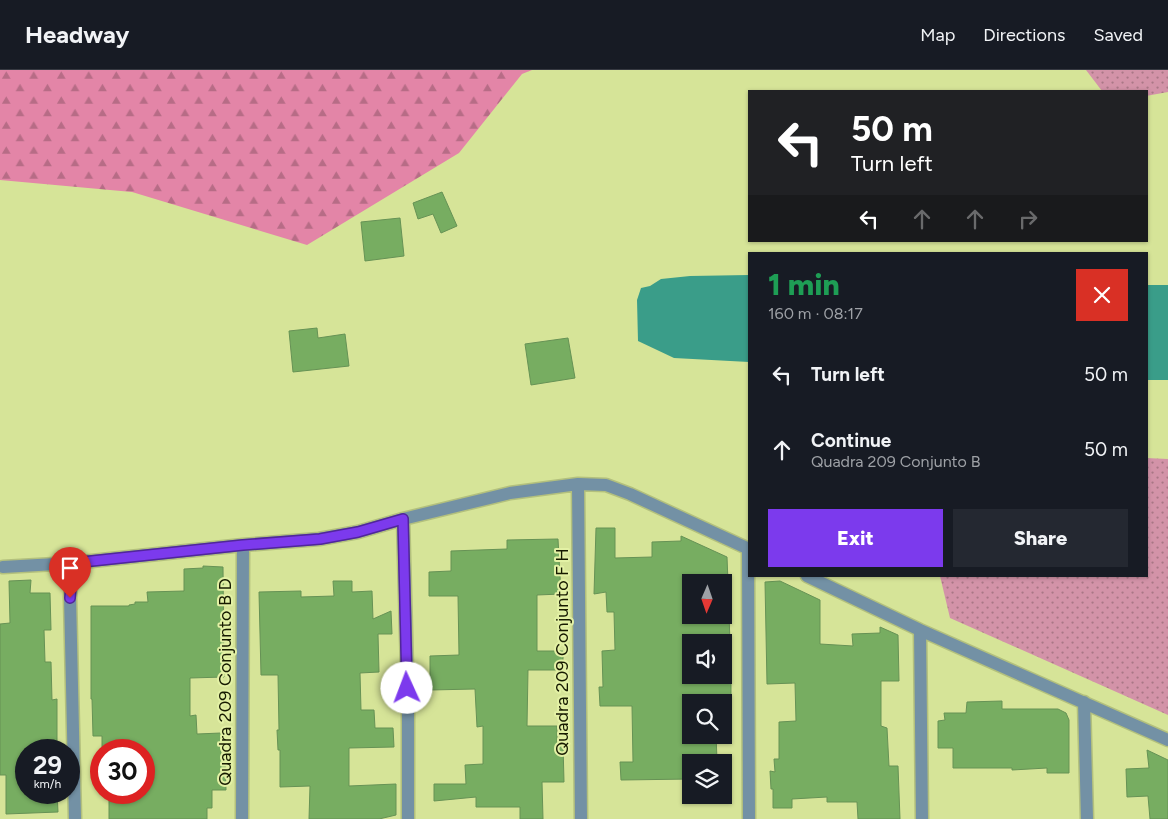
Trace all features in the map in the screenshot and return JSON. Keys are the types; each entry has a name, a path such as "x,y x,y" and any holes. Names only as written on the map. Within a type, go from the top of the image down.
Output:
{"street":[{"path":"3,567 73,563 320,539 358,532 510,493 578,484 606,485 630,494 748,549"},
{"name":"Quadra 209 Conjunto F H","path":"578,484 581,819"},
{"path":"403,519 408,706 408,819"},
{"name":"Quadra 209 Conjunto B D","path":"242,819 243,545"},
{"path":"73,563 70,598 75,819"},
{"path":"748,577 749,819"},
{"path":"809,577 920,630 1168,740"},
{"path":"920,630 922,819"},
{"path":"1084,702 1087,819"}],"shaded area":[{"path":"1086,70 1168,70 1168,92 1148,96 1148,90 1101,90"},
{"path":"1148,458 1168,459 1168,715 950,618 940,577 1148,577"}],"green space":[{"path":"0,70 532,70 522,74 459,153 307,245 132,192 0,180"}],"water":[{"path":"748,275 748,362 674,358 638,341 637,300 641,288 650,286 661,279 690,276"},
{"path":"1148,285 1168,285 1168,380 1148,380"}],"building":[{"path":"442,192 457,226 441,233 433,214 418,219 413,203"},
{"path":"400,218 404,256 365,261 361,222"},
{"path":"317,328 318,338 345,334 349,366 293,372 289,331"},
{"path":"568,338 575,378 531,385 525,344"},
{"path":"596,528 615,528 615,558 652,557 652,542 681,541 681,536 727,557 728,574 682,574 682,624 729,624 730,634 682,634 682,684 731,684 731,694 682,694 682,744 716,744 717,754 682,754 682,779 621,780 620,762 633,762 632,706 600,706 599,687 603,687 602,651 615,650 614,612 607,612 606,592 594,594"},
{"path":"558,539 561,594 537,595 537,651 563,651 563,670 528,670 527,726 557,726 557,745 563,744 564,782 542,782 543,819 520,819 520,807 476,807 476,797 434,801 434,784 466,784 465,765 483,764 483,726 477,727 475,689 430,690 430,656 459,655 458,596 429,596 429,572 451,571 451,551 507,549 507,540"},
{"path":"203,566 223,567 224,677 190,678 190,716 196,715 197,734 221,733 221,760 225,760 226,790 212,790 212,808 207,808 207,819 109,819 109,804 155,804 155,739 102,739 102,736 93,736 91,606 129,606 135,604 135,602 148,602 147,592 184,591 184,569 203,568"},
{"path":"31,580 30,593 50,593 51,630 44,630 45,662 51,662 52,700 57,699 57,739 15,739 15,804 58,804 58,812 6,814 6,775 0,775 0,624 10,623 9,581"},
{"path":"333,581 352,581 352,592 372,591 373,619 391,611 392,634 378,634 379,672 360,673 361,710 374,710 375,728 393,728 394,747 349,748 349,786 396,784 396,815 379,819 309,819 310,786 280,787 280,750 278,750 277,730 279,730 278,675 261,675 259,592 301,591 301,597 334,596"},
{"path":"780,581 820,600 820,644 853,646 852,634 880,633 880,627 898,635 899,681 881,681 881,726 887,728 889,766 898,766 900,819 858,819 857,802 827,802 827,797 792,799 792,808 773,808 773,789 771,789 770,771 775,772 774,759 779,759 779,722 796,721 795,683 767,684 765,582"},
{"path":"1002,701 1002,709 1058,709 1066,713 1069,720 1069,773 1047,773 1047,768 1012,770 1012,768 953,768 953,748 938,748 938,721 945,720 944,713 966,713 967,702"},
{"path":"1147,750 1168,760 1168,819 1150,819 1148,796 1127,797 1126,769 1149,768"}],"route":[{"path":"70,598 73,563 320,539 358,532 403,519 407,688"}]}
